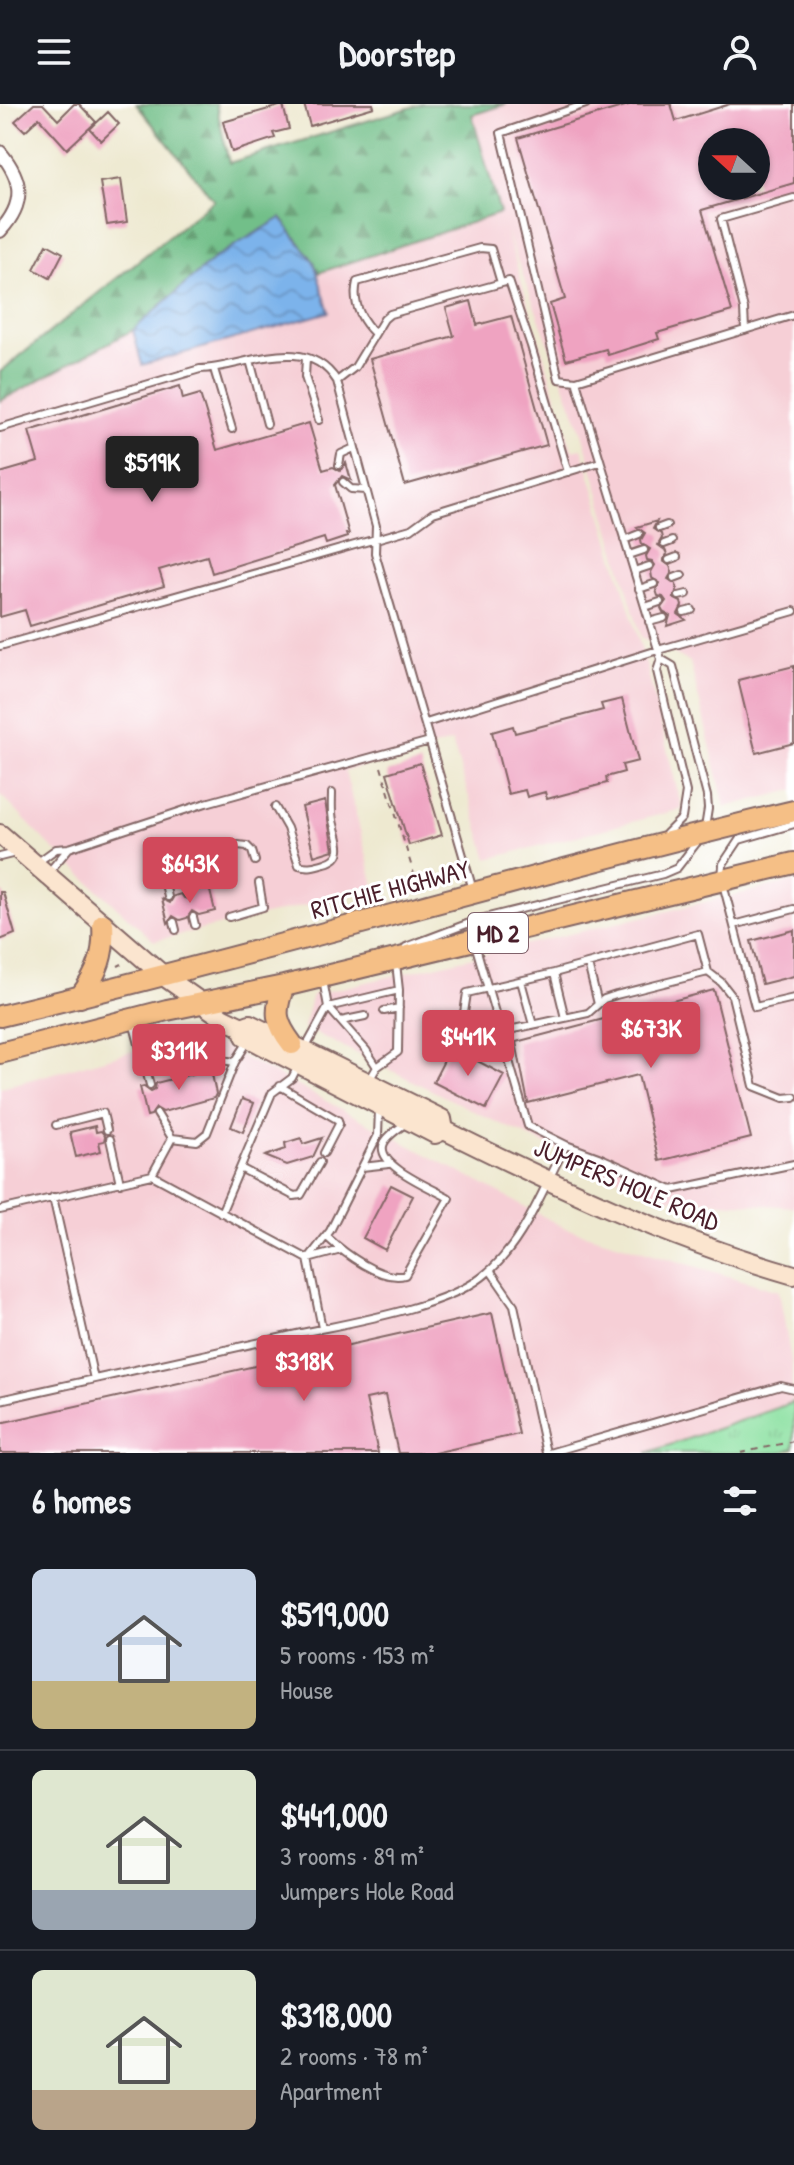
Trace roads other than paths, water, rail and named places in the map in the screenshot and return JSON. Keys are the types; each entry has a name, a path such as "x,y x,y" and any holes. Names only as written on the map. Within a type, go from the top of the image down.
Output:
{"main road":[{"name":"RITCHIE HIGHWAY","path":"0,1016 165,977 704,832 794,811"},
{"name":"JUMPERS HOLE ROAD","path":"0,834 165,977 223,1018 246,1033 250,1024 408,1121 435,1134 444,1130"},
{"name":"MD 2","path":"0,1053 202,1002 284,986 794,863"},
{"path":"80,997 101,963 105,946 103,924"},
{"path":"284,986 277,1008 277,1020 298,1053"},
{"name":"JUMPERS HOLE ROAD","path":"298,1053 373,1075 442,1119 444,1130"},
{"name":"JUMPERS HOLE ROAD","path":"444,1130 547,1181 674,1236 794,1275"}],"street":[{"path":"0,152 18,181 20,190 13,212 0,231"}],"lane":[{"path":"586,104 501,133 559,379 576,381 794,315"},
{"path":"745,330 744,309 721,219 794,198"},
{"path":"375,334 362,321 354,292 357,282 480,248 491,249 501,283"},
{"path":"337,381 355,367 390,314 509,281 568,472"},
{"path":"0,428 200,369 214,369 277,354 306,358 328,370 337,381 376,526 375,553 474,893"},
{"path":"306,358 305,377 319,420"},
{"path":"250,360 267,424"},
{"path":"214,369 232,429"},
{"path":"576,381 661,659 657,671 684,777 685,807 682,818 668,833 626,853"},
{"path":"339,465 341,454 354,448"},
{"path":"0,646 411,529 433,513 600,462"},
{"path":"343,482 351,489 366,490"},
{"path":"659,528 667,525"},
{"path":"624,540 639,534"},
{"path":"664,544 672,541"},
{"path":"629,555 644,550"},
{"path":"669,560 677,557"},
{"path":"634,571 649,566"},
{"path":"674,578 682,575"},
{"path":"639,589 654,584"},
{"path":"645,607 660,602"},
{"path":"426,723 794,611"},
{"path":"649,622 664,618"},
{"path":"355,967 480,919 677,868 704,832 708,809 673,666 661,659"},
{"path":"40,870 56,849 69,848 206,803 430,741"},
{"path":"275,807 287,828 299,865 309,867 330,862 340,850 332,818 332,793"},
{"path":"794,824 739,840 723,864 722,880 755,1007 794,998"},
{"path":"221,852 238,845 247,846 255,861"},
{"path":"40,870 69,848"},
{"path":"0,857 19,852"},
{"path":"229,917 263,907 259,883"},
{"path":"185,884 187,893"},
{"path":"166,888 168,897"},
{"path":"734,925 794,909"},
{"path":"193,917 195,925"},
{"path":"174,922 176,930"},
{"path":"505,1052 461,1033 467,993 698,934 708,972 732,996 754,1086 784,1098 794,1097"},
{"path":"474,939 528,1126 672,1190 794,1164"},
{"path":"322,976 328,1007 359,1041 373,1075 398,1052 399,990 395,957"},
{"path":"588,964 598,1004"},
{"path":"499,1032 588,1013 616,995 708,972"},
{"path":"554,973 565,1018"},
{"path":"521,981 533,1025"},
{"path":"221,1213 272,1093 292,1078 298,1053 328,1007 399,990"},
{"path":"384,1011 399,1008"},
{"path":"341,1021 365,1016"},
{"path":"132,1019 150,1085"},
{"path":"172,1138 197,1141 207,1133 246,1033"},
{"path":"389,1035 398,1033"},
{"path":"359,1041 371,1039"},
{"path":"145,1065 201,1057 235,1062"},
{"path":"280,1086 338,1120 324,1153"},
{"path":"308,1259 327,1237 378,1135 379,1106"},
{"path":"56,1125 103,1113 107,1130"},
{"path":"157,1114 172,1138"},
{"path":"327,1237 341,1250 395,1278 405,1275 449,1198 389,1164 382,1149 384,1141 408,1121"},
{"path":"152,1175 172,1138"},
{"path":"110,1139 120,1183"},
{"path":"0,1400 388,1313 469,1286 490,1270 516,1239 566,1145"},
{"path":"242,1169 294,1196 301,1195 320,1162"},
{"path":"362,1167 389,1164"},
{"path":"0,1210 152,1175 308,1259 341,1250"},
{"path":"53,1197 94,1379"},
{"path":"308,1259 322,1328"},
{"path":"490,1270 514,1305 548,1453 781,1386 794,1389"}],"water":[{"path":"281,218 314,262 329,312 142,365 133,330 217,256"}]}
